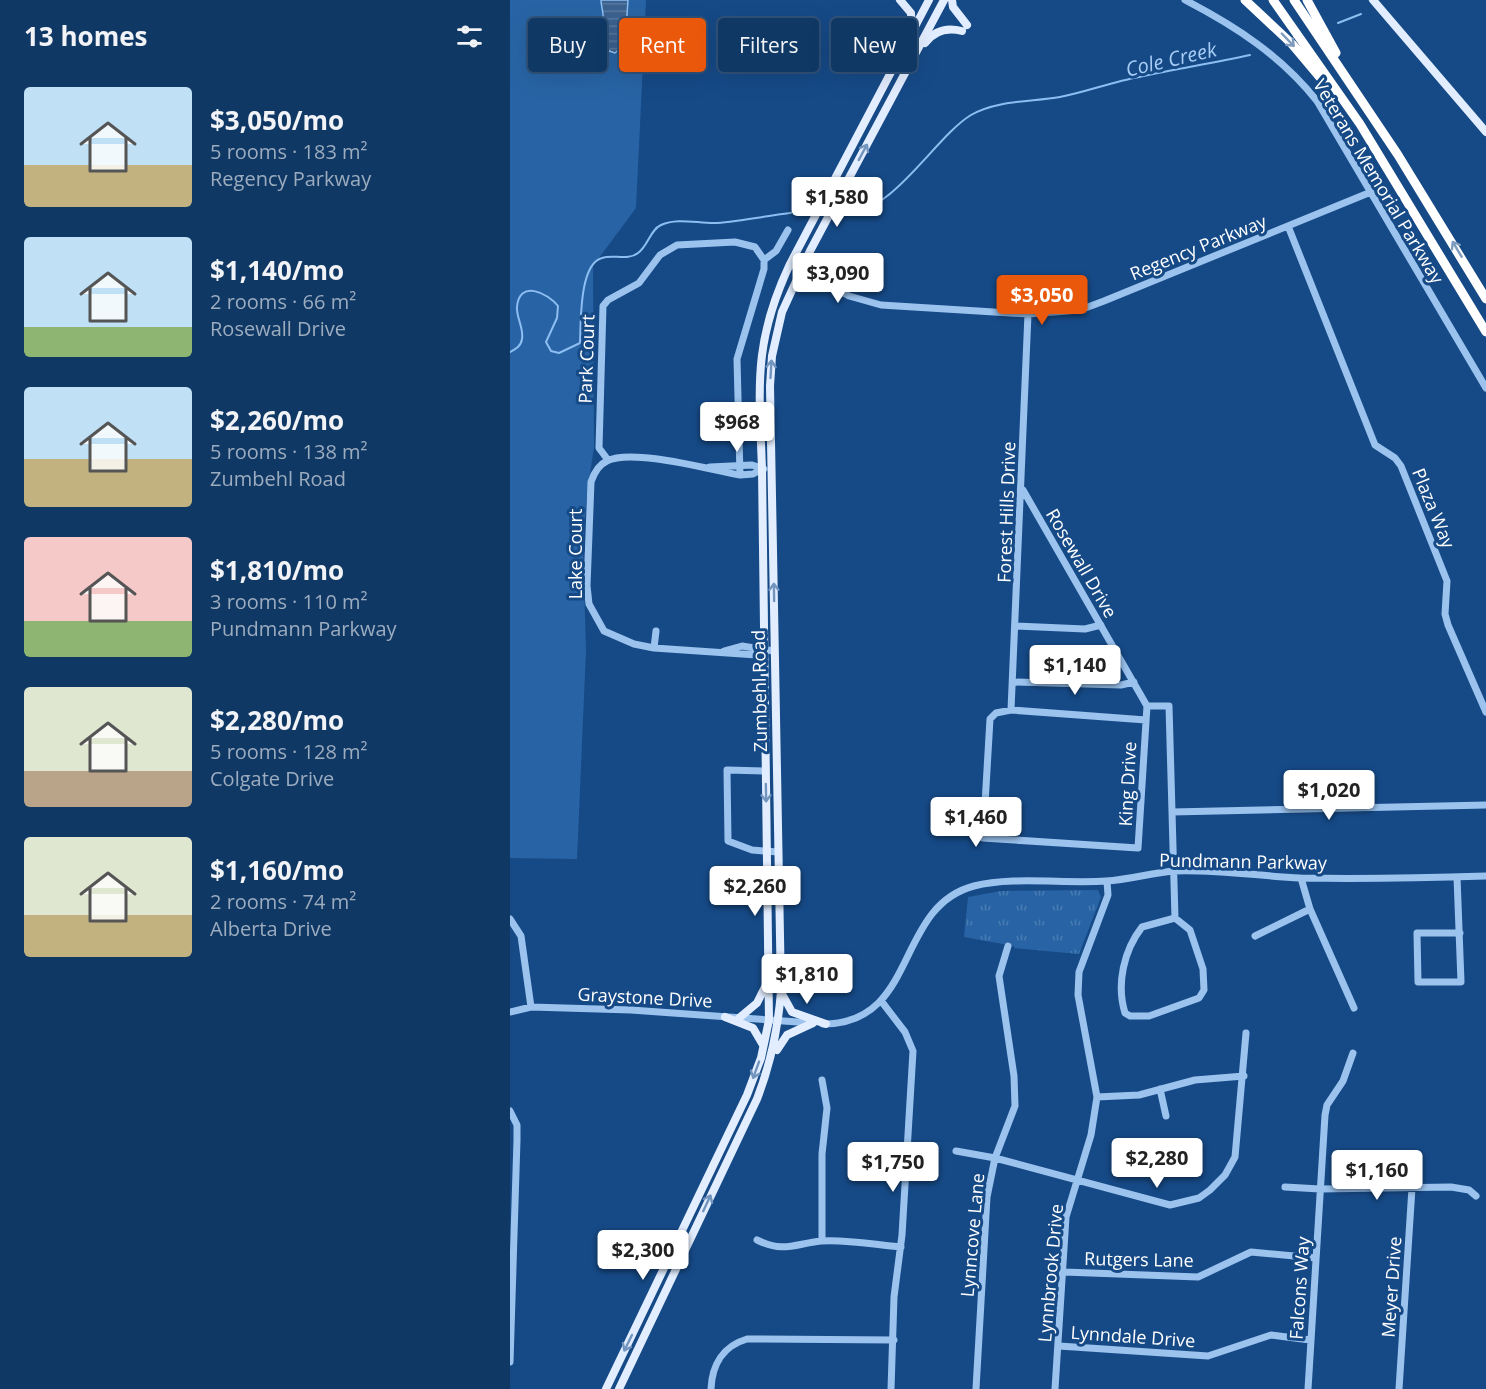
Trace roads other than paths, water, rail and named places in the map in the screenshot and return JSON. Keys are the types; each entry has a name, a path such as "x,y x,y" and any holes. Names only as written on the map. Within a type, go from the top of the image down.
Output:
{"highway":[{"path":"1245,0 1292,44 1360,124"},
{"path":"1273,0 1360,124 1486,332"},
{"path":"1294,0 1423,193 1486,300"},
{"path":"1307,0 1325,30 1348,79"}],"main road":[{"path":"900,0 911,13 911,18"},
{"name":"Zumbehl Road","path":"917,23 929,0"},
{"name":"Zumbehl Road","path":"917,51 945,0"},
{"path":"917,52 930,36 937,32 964,28 952,0"},
{"path":"1373,0 1486,132"},
{"name":"Zumbehl Road","path":"606,1389 747,1095 774,1021 770,975 763,650 762,469 758,387 764,333 778,290 790,264 892,72"},
{"name":"Zumbehl Road","path":"619,1389 757,1099 771,1061 774,1021 781,991 774,651 772,356 782,312 801,270 906,72"},
{"path":"843,167 852,172"},
{"path":"739,1018 757,1003 770,975"},
{"path":"781,991 792,1012 826,1024"},
{"path":"725,1017 753,1028 763,1047"},
{"path":"771,1061 787,1035 813,1023"},
{"path":"639,1318 650,1324"}],"street":[{"name":"Veterans Memorial Parkway","path":"1185,0 1252,38 1295,75 1317,101 1486,388"},
{"name":"Regency Parkway","path":"790,264 849,296 881,305 1028,314 1080,310 1371,192"},
{"name":"Plaza Way","path":"1288,226 1375,445 1395,458 1401,466 1447,581 1446,619 1486,712"},
{"path":"740,475 737,360 764,269 764,260 776,251 788,230"},
{"name":"Park Court","path":"608,460 598,448 603,306 608,300 639,283 660,255 676,245 735,242 754,247 764,260"},
{"name":"Forest Hills Drive","path":"1011,710 1023,490 1028,314"},
{"path":"608,460 647,457 710,467 740,475 753,474 762,469"},
{"name":"Lake Court","path":"608,460 595,471 591,482 587,586 589,604 604,631 634,644 654,648 724,651 742,646 756,646 763,650 774,651"},
{"path":"710,467 752,465 762,469 772,469"},
{"name":"Rosewall Drive","path":"1023,490 1147,706"},
{"path":"1015,626 1085,629 1101,625"},
{"path":"654,648 656,631"},
{"path":"1013,682 1121,685 1134,682"},
{"path":"1478,694 1486,691"},
{"path":"1146,720 1147,706 1169,706 1175,918"},
{"name":"King Drive","path":"1011,710 1146,720 1138,848 983,838 990,719 996,713 1011,710"},
{"path":"766,771 727,770 728,841 752,850 778,852"},
{"path":"1172,812 1486,805"},
{"name":"Pundmann Parkway","path":"774,1021 826,1024 861,1016 882,1002 896,982 923,924 942,903 965,889 986,883 1107,881 1175,871 1301,878 1486,876"},
{"path":"1457,877 1460,933 1461,982 1418,982 1417,933 1460,933"},
{"path":"1301,878 1310,909 1354,1008"},
{"name":"Lynnbrook Drive","path":"1055,1389 1066,1217 1075,1180 1091,1135 1097,1097 1078,995 1084,954 1108,895 1107,881"},
{"path":"1255,936 1310,909"},
{"path":"1175,918 1190,930 1203,969 1204,990 1200,998 1139,1018 1130,1016 1125,1013 1122,970 1130,947 1142,927 1175,918"},
{"path":"510,919 521,936 531,1007"},
{"name":"Lynncove Lane","path":"976,1389 987,1197 995,1158 1015,1106 1014,1076 999,976 1008,945"},
{"path":"882,1002 905,1032 913,1051 901,1247 894,1297 891,1389"},
{"name":"Graystone Drive","path":"510,1012 531,1007 774,1021"},
{"path":"956,1151 995,1158 1170,1205 1199,1198 1225,1175 1235,1157 1244,1076 1246,1033"},
{"name":"Falcons Way","path":"1308,1389 1326,1110 1343,1081 1353,1053"},
{"path":"1097,1097 1139,1095 1195,1080 1244,1076"},
{"path":"822,1080 827,1108 822,1165 822,1241"},
{"path":"1160,1089 1166,1116"},
{"path":"510,1111 517,1125 510,1362"},
{"path":"1285,1187 1320,1189 1451,1186 1469,1190 1476,1196"},
{"name":"Meyer Drive","path":"1399,1389 1412,1188"},
{"path":"757,1240 773,1248 792,1248 822,1241 901,1247"},
{"name":"Rutgers Lane","path":"1064,1272 1198,1277 1251,1252 1316,1258"},
{"path":"744,1329 747,1339"},
{"name":"Lynndale Drive","path":"1059,1346 1208,1356 1271,1335 1310,1340"},
{"path":"711,1389 718,1359 734,1343 747,1339 894,1340"}],"waterway":[{"name":"Cole Creek","path":"1338,23 1361,14"},
{"name":"Cole Creek","path":"849,211 865,209 881,201 897,188 957,125 981,110 1003,104 1060,97 1129,79 1250,55"},
{"name":"Cole Creek","path":"510,352 521,344 522,331 517,307 523,293 528,291 541,293 558,306 557,318 546,342 551,351 559,353 580,343 585,282 594,263 602,258 634,255 641,250 657,227 661,225 681,221 717,223 790,213 813,196"}]}
